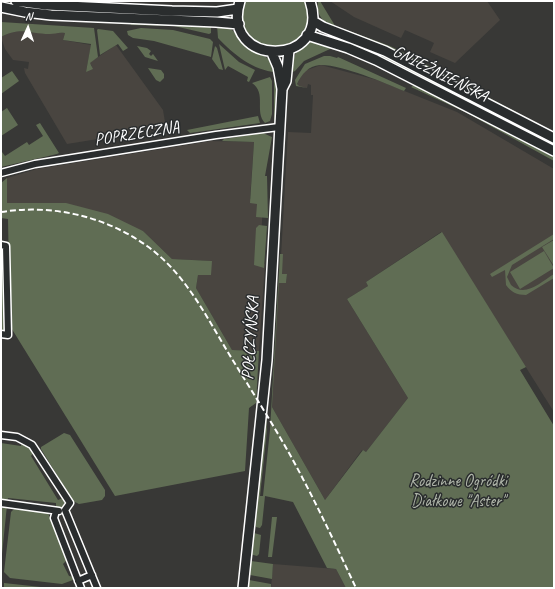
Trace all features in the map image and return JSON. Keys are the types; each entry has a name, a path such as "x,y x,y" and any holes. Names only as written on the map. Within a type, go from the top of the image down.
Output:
{"street":[{"path":"16,1 46,5 217,12 239,5 238,24 247,41 263,51 272,52 289,50 299,44 307,35 313,21 310,1"},
{"path":"1,7 25,12 52,15 238,24"},
{"name":"GNIEŹNIEŃSKA","path":"313,21 323,27 384,51 554,138"},
{"name":"GNIEŹNIEŃSKA","path":"307,35 353,50 381,62 554,151"},
{"name":"POŁCZYŃSKA","path":"282,89 286,81 289,50"},
{"name":"POŁCZYŃSKA","path":"243,588 267,360 282,89 278,67 272,52"},
{"name":"POPRZECZNA","path":"1,173 36,164 221,134 279,128"},
{"path":"1,334 8,335 3,245"},
{"path":"1,435 17,437 32,445 70,503 65,510 56,511 1,503"},
{"path":"65,510 97,588"},
{"path":"56,511 54,518 81,588"},
{"path":"78,580 92,575"}],"shaded area":[{"path":"330,1 487,1 500,20 455,63 430,52 434,43 430,41 405,30 401,38 354,17"},
{"path":"21,30 65,33 63,40 91,45 86,72 92,66 89,63 116,45 163,110 166,128 67,144 25,73 24,68 28,69 29,62 13,60 5,49 1,37 13,31"},
{"path":"321,65 377,80 457,112 554,169 554,412 441,232 366,282 368,286 347,299 408,398 366,452 362,450 325,500 272,407 279,283 286,283 287,274 280,274 288,132 311,133 313,95 311,95 311,85 308,84 307,88 298,86 297,84 304,71"},
{"path":"211,141 254,142 250,199 263,200 260,263 265,264 259,351 232,350 196,288 198,275 212,261 172,259 143,231 7,203 7,178 37,169"},
{"path":"273,564 336,569 346,588 271,588"}],"green space":[{"path":"1,1 15,4 212,15 212,18 47,12 1,3"},
{"path":"245,1 306,1 309,20 303,34 291,43 276,46 261,43 249,35 243,21"},
{"path":"318,1 320,1 337,29 322,19 318,11"},
{"path":"1,22 94,28 98,57 90,63 93,69 86,72 91,44 63,40 65,33 43,34 20,31 1,37"},
{"path":"133,23 211,25 211,33 209,34 174,26 130,25"},
{"path":"217,25 231,29 250,48 269,59 276,72 260,69 237,56 218,38"},
{"path":"141,28 173,30 210,39 213,42 211,57 154,41 133,38 128,35 127,31"},
{"path":"98,29 113,31 128,48 123,51 118,44 100,55"},
{"path":"344,29 390,46 421,61 417,63 343,31"},
{"path":"341,37 370,48 554,142 554,147 340,41"},
{"path":"317,41 332,46 330,49 304,61 295,71 290,73 297,51 305,44"},
{"path":"219,44 239,62 255,70 249,82 247,81 248,77 228,66 225,70"},
{"path":"137,46 147,48 151,51 149,54 151,56 153,54 158,61 145,57"},
{"path":"215,46 217,48 223,70 219,69 212,59"},
{"path":"324,56 338,57 406,88 404,91 350,71 320,65 309,69 299,80 297,84 299,86 307,88 296,86 295,80 305,64"},
{"path":"425,64 554,132 554,135 424,67"},
{"path":"148,68 161,70 164,74 164,78 160,82 156,80"},
{"path":"12,71 19,81 1,94 1,78"},
{"path":"270,77 272,81 272,114 270,121 265,123 260,114 259,92 252,83"},
{"path":"276,78 278,107 274,122 274,80"},
{"path":"418,85 554,155 554,161 467,113 411,87"},
{"path":"7,108 18,125 1,136 1,112"},
{"path":"258,116 260,123 190,133 187,130"},
{"path":"40,123 59,153 1,167 2,152 5,156 27,142 29,145 43,136 36,125"},
{"path":"263,133 272,137 265,176 267,176 268,218 256,217 257,204 250,203 254,142 222,141 224,139"},
{"path":"7,178 7,203 66,203 108,214 143,231 172,259 212,261 211,275 198,275 196,288 232,350 259,351 256,403 249,408 245,471 115,496 10,326 8,219 1,218 1,183"},
{"path":"259,225 267,226 264,268 254,265 256,228"},
{"name":"Rodzinne Ogródki Diałkowe \"Aster\"","path":"442,232 526,367 520,370 554,426 554,588 346,588 336,569 327,568 293,502 265,496 262,525 260,528 256,527 253,523 266,411 267,430 260,496 263,496 270,430 280,254 283,254 282,274 287,274 286,283 279,283 272,407 325,500 363,450 366,452 408,398 347,299 368,286 366,282"},
{"path":"554,234 554,239 512,265 507,277 511,285 516,289 522,290 533,287 554,274 554,278 526,295 523,295 514,293 506,285 505,270 492,277 490,274"},
{"path":"554,240 554,266 542,247"},
{"path":"544,251 554,268 520,289 510,272"},
{"path":"1,253 3,255 6,331 2,332"},
{"path":"64,433 70,435 105,490 105,496 102,500 79,504 73,501 41,449 41,447"},
{"path":"22,442 30,446 34,452 31,456 58,500 63,498 65,501 63,507 56,508 56,503 8,498 7,502 1,501 1,443 21,446"},
{"path":"1,504 7,505 1,564"},
{"path":"15,508 48,513 67,560 63,564 69,576 74,577 73,580 62,584 10,578 4,572 11,512"},
{"path":"272,517 277,517 272,557 268,557"},
{"path":"254,533 261,535 259,554 257,556 250,554 252,535"},
{"path":"251,561 273,564 272,579 250,575 248,571"},
{"path":"249,580 271,584 271,588 246,588"},
{"path":"4,583 50,588 4,588"}],"railway":[{"path":"1,212 20,210 59,211 96,220 114,227 147,246 173,269 184,282 203,310 286,447 317,506 356,588"}]}
